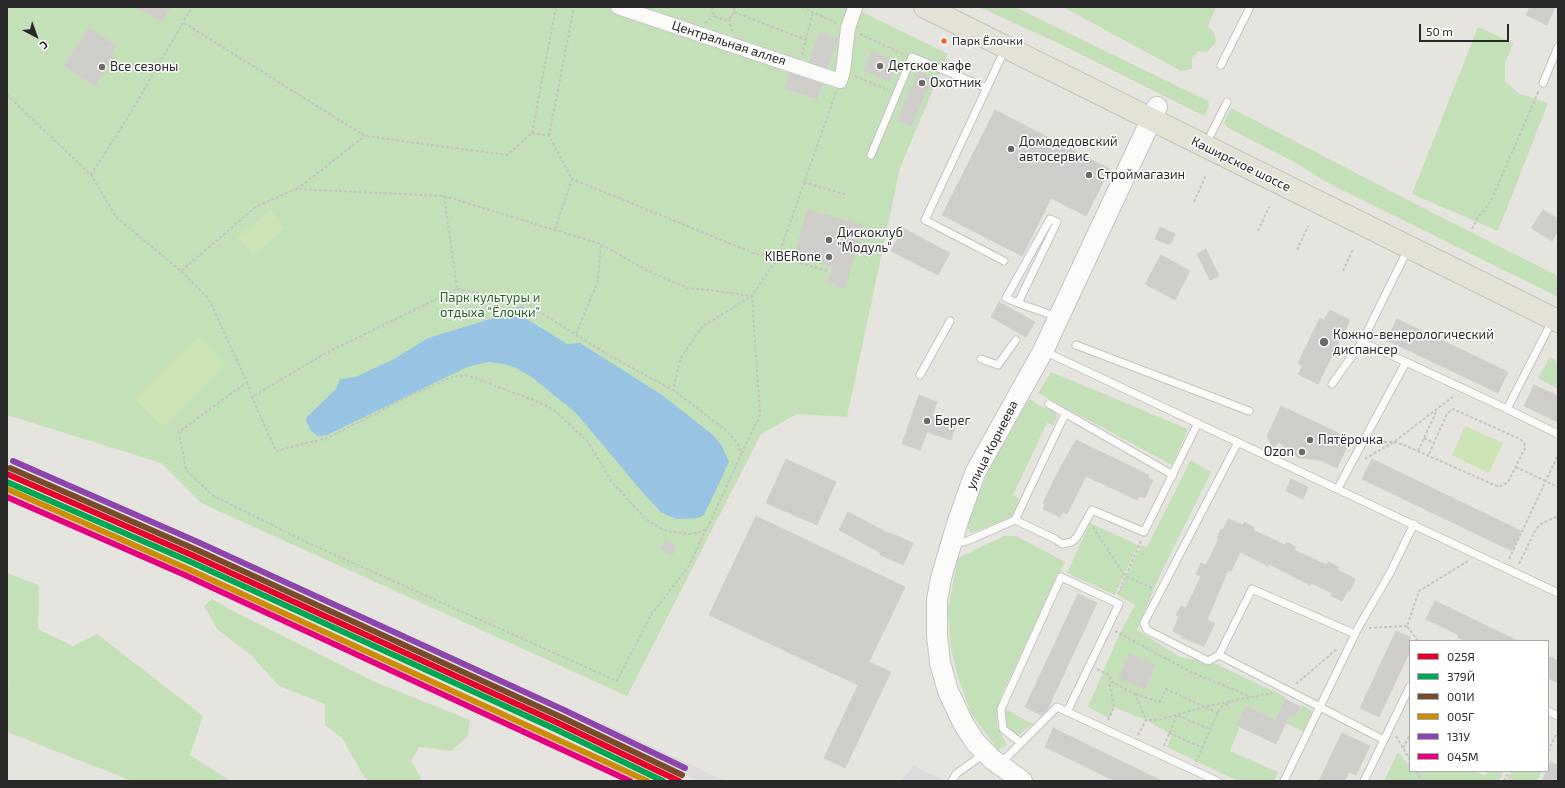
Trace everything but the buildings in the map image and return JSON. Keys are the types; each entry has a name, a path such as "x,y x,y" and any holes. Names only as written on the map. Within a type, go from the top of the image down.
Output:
{"main road":[{"name":"Каширское шоссе","path":"925,7 1006,47 1154,113 1212,134 1556,315"},
{"name":"Каширское шоссе","path":"955,7 1409,247 1556,315"}],"street":[{"name":"Центральная аллея","path":"618,7 800,66 842,76"},
{"path":"842,76 848,28 855,8"},
{"name":"улица Корнеева","path":"1022,781 993,759 971,737 948,690 940,663 937,635 937,600 941,578 950,543 968,492 982,460 1043,351 1060,317 1154,113"}],"lane":[{"path":"1221,65 1250,7"},
{"path":"1004,261 925,220 1006,47"},
{"path":"1543,83 1558,47"},
{"path":"872,155 912,57 987,88"},
{"path":"1212,134 1227,102"},
{"path":"1018,303 1057,222 1050,219 1006,298 1018,303 1060,317"},
{"path":"1332,384 1362,342 1409,247"},
{"path":"1507,410 1556,315"},
{"path":"920,376 950,321"},
{"path":"981,359 998,364 1016,340"},
{"path":"1362,342 1558,434"},
{"path":"1076,345 1249,411"},
{"path":"1043,351 1338,488 1558,593"},
{"path":"1338,488 1406,362"},
{"path":"1049,404 1173,475"},
{"path":"950,543 963,543 1015,520 1065,414"},
{"path":"1015,520 1056,539 1062,544 1072,542 1078,537 1092,510 1144,532 1198,423"},
{"path":"1238,442 1144,623 1147,630 1208,661 1219,655 1252,589 1356,631"},
{"path":"1284,781 1356,631 1390,573 1414,524"},
{"path":"1020,742 1003,729 1001,709 1061,577 1119,604 1067,712"},
{"path":"1219,655 1384,740"},
{"path":"1364,781 1409,688"},
{"path":"952,781 956,774 993,759 1020,742 1057,707 1217,781"},
{"path":"1549,712 1558,716"}],"path":[{"path":"91,176 184,23 192,7"},
{"path":"184,23 365,136 507,155 532,134 556,7"},
{"path":"574,7 550,136 572,179 756,254 778,257 828,271"},
{"path":"712,7 714,16 721,20 729,19 734,12 735,7"},
{"path":"802,7 912,57"},
{"path":"734,12 806,40"},
{"path":"800,66 812,12"},
{"path":"673,390 681,357 703,326 752,296 778,257 842,76 896,94"},
{"path":"1472,229 1477,219 1491,201 1543,83"},
{"path":"7,95 91,176 116,217 181,271 209,299 276,451 327,438 409,396 454,376 464,375 476,378 542,403 560,415 588,442 604,470 623,496 645,518 656,526 679,533 694,533 706,529"},
{"path":"532,134 550,136"},
{"path":"181,271 257,206 297,189 365,136"},
{"path":"1194,202 1206,175"},
{"path":"554,229 572,179"},
{"path":"804,182 847,195"},
{"path":"297,189 444,196 601,244 646,270 687,288 752,296"},
{"path":"444,196 458,289"},
{"path":"1258,231 1269,207"},
{"path":"1297,250 1308,226"},
{"path":"576,334 598,281 601,244"},
{"path":"1343,271 1353,249"},
{"path":"252,397 324,354 458,289 526,302 536,310 612,357 673,390 727,431 738,444 741,455"},
{"path":"246,382 179,432 186,470 212,495 306,542 617,681 650,615 689,566 760,416 752,296"},
{"path":"1348,468 1394,442 1454,397 1460,387"},
{"path":"1418,451 1437,409"},
{"path":"1363,441 1394,442 1418,451 1428,456 1497,487 1506,484 1525,448 1522,441 1453,409 1449,412 1428,456"},
{"path":"1424,438 1434,443"},
{"path":"1506,568 1558,455"},
{"path":"1516,467 1558,487"},
{"path":"1515,572 1536,529 1541,524 1558,516"},
{"path":"1087,518 1125,576 1160,592"},
{"path":"1114,602 1144,532"},
{"path":"1407,626 1419,591 1478,555"},
{"path":"1146,720 1159,720 1207,706 1288,690 1356,631 1407,626"},
{"path":"1407,626 1417,640"},
{"path":"1108,628 1192,672 1252,697"},
{"path":"1089,665 1108,674 1114,707 1104,729"},
{"path":"1109,680 1135,694 1160,702 1166,689 1207,706 1218,713"},
{"path":"1135,694 1146,720"},
{"path":"1193,770 1220,708 1234,701"},
{"path":"1178,715 1211,730"},
{"path":"1160,754 1178,715"},
{"path":"1133,742 1146,720"},
{"path":"1390,727 1409,758"},
{"path":"1549,749 1558,730"},
{"path":"1169,733 1203,748"},
{"path":"1403,748 1409,736"},
{"path":"1417,772 1422,781"},
{"path":"1504,781 1508,772"}],"shaded area":[{"path":"603,723 725,781 699,781 598,733"},
{"path":"914,766 946,781 901,781"}],"green space":[{"name":"Парк культуры и отдыха \"Ёлочки\"","path":"7,7 852,7 948,54 900,168 847,417 797,414 761,434 627,696 201,503 161,463 7,415"},
{"path":"979,7 1015,7 1208,101 1209,105 1207,112 1204,116 1058,43"},
{"path":"1063,7 1216,7 1208,26 1214,33 1216,42 1207,52 1198,51 1192,58 1192,69 1181,71"},
{"path":"1478,27 1513,43 1505,64 1505,81 1518,93 1548,103 1498,231 1412,194"},
{"path":"1231,108 1558,276 1558,297 1330,184 1294,162 1228,128 1224,123"},
{"path":"271,210 285,229 253,256 237,237"},
{"path":"198,337 226,365 163,427 135,399"},
{"path":"1550,357 1558,362 1558,389 1538,378"},
{"path":"1051,372 1188,429 1172,465 1038,393"},
{"path":"1031,399 1038,405 1055,412 1057,417 1054,425 1047,423 1013,495 1020,500 1013,515 1009,519 971,533 967,527 968,521 991,465 1028,401"},
{"path":"1465,426 1503,443 1489,473 1452,455"},
{"path":"1191,460 1211,472 1159,577 1137,630 1180,657 1216,664 1284,696 1285,699 1281,709 1295,717 1302,705 1314,712 1305,732 1246,706 1236,725 1239,729 1230,751 1278,772 1274,781 1238,781 1167,747 1172,735 1146,720 1114,707 1109,718 1088,707 1119,635 1135,605 1118,595 1141,545 1147,547"},
{"path":"1090,523 1138,545 1115,595 1067,573"},
{"path":"1004,536 1016,536 1065,562 1001,696 997,712 997,726 1007,745 998,750 971,713 958,677 951,647 948,610 958,558"},
{"path":"7,573 39,585 38,629 73,646 97,634 203,716 190,755 230,781 132,781 7,732 7,695 9,685 7,684"},
{"path":"212,599 375,682 470,720 468,736 451,751 419,747 411,761 421,778 419,781 369,781 364,777 342,738 325,725 325,704 279,686 251,655 217,629 204,606"},
{"path":"1005,709 1033,724 1014,739 1006,727"},
{"path":"1398,752 1408,764 1409,762 1409,772 1477,772 1485,776 1487,772 1504,772 1499,781 1384,781"},
{"path":"1510,772 1542,772 1537,781 1506,781"}],"water":[{"path":"521,306 524,307 523,315 525,318 567,344 580,343 662,395 713,435 722,446 729,462 704,515 698,518 676,519 661,512 576,413 533,378 516,368 504,364 488,362 467,367 327,435 318,436 311,431 306,421 307,417 336,389 340,379 356,377 394,359 428,338 497,317"}],"transit line":[{"name":"131У","path":"13,461 200,543 564,710 685,768"},
{"name":"001И","path":"10,468 197,550 561,717 682,775"},
{"name":"025Я","path":"7,474 194,556 558,723 679,781"},
{"name":"379Й","path":"7,482 191,562 555,729 663,781"},
{"name":"005Г","path":"7,489 188,569 647,781"},
{"name":"045М","path":"7,497 185,575 630,781"}],"place":[{"name":"Парк Ёлочки","path":"944,41"},
{"name":"Детское кафе","path":"880,66"},
{"name":"Все сезоны","path":"102,67"},
{"name":"Охотник","path":"922,83"},
{"name":"Домодедовский автосервис","path":"1011,149"},
{"name":"Строймагазин","path":"1089,175"},
{"name":"Дискоклуб \"Модуль\"","path":"829,240"},
{"name":"KIBERone","path":"829,257"},
{"name":"Кожно-венерологический диспансер","path":"1324,342"},
{"name":"Берег","path":"927,421"},
{"name":"Пятёрочка","path":"1310,440"},
{"name":"Ozon","path":"1302,452"}]}
